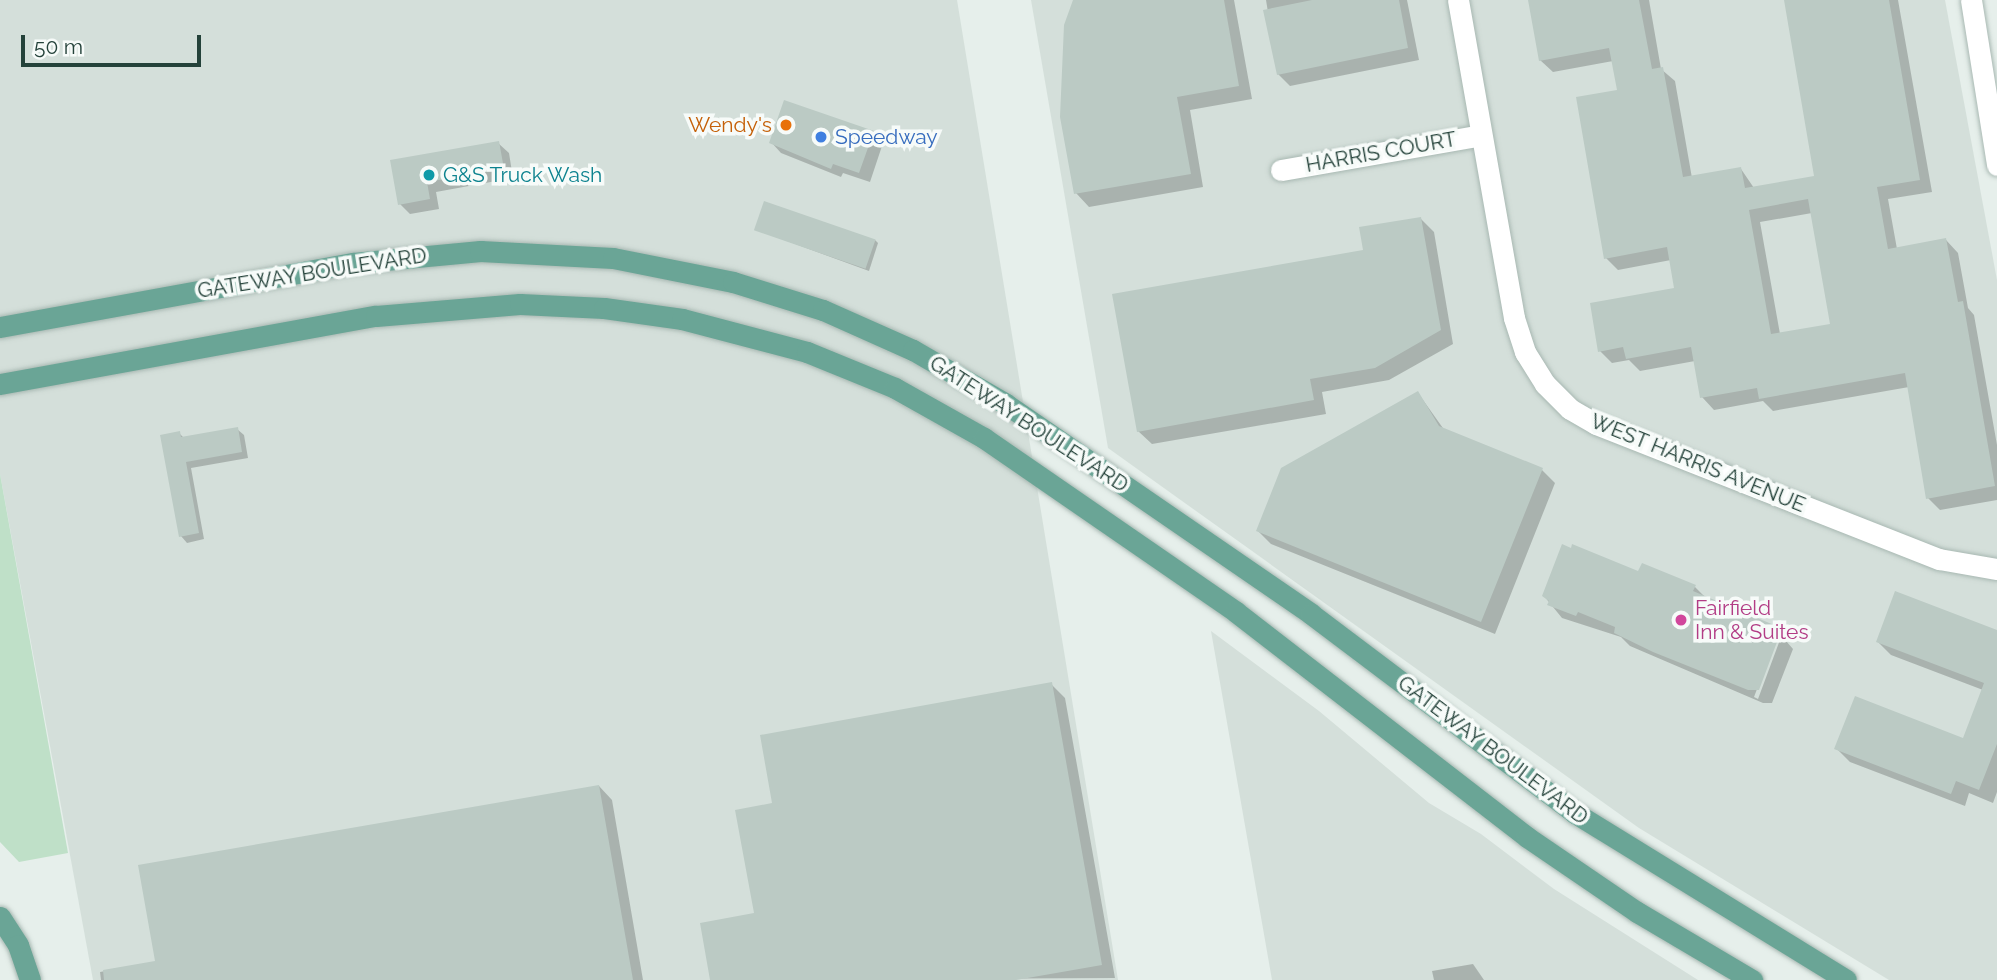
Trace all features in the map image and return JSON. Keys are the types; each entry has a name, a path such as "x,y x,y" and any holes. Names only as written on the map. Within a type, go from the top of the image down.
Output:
{"main road":[{"name":"GATEWAY BOULEVARD","path":"0,327 380,259 480,251 613,258 733,282 822,310 913,350 1006,404 1321,621 1575,813 1846,980"},
{"name":"GATEWAY BOULEVARD","path":"0,384 376,316 520,304 604,308 682,319 807,352 895,388 984,438 1236,612 1538,845 1637,912 1752,980"},
{"path":"0,313 58,316"},
{"path":"0,917 18,945 30,980"}],"street":[{"name":"WEST HARRIS AVENUE","path":"1458,0 1514,318 1539,374 1570,409 1596,424 1939,559 1997,569"},
{"path":"1971,0 1997,165"},
{"name":"HARRIS COURT","path":"1281,170 1481,135"}],"shaded area":[{"path":"0,0 957,0 1118,980 93,980 0,474"},
{"path":"1031,0 1945,0 1997,280 1997,980 1889,980 1639,828 1108,448"},
{"path":"1211,631 1319,711 1429,803 1481,834 1554,889 1698,980 1272,980"}],"green space":[{"path":"0,474 68,853 19,862 0,842"}],"building":[{"path":"1073,0 1224,0 1239,86 1177,97 1191,174 1074,194 1060,117 1064,25"},
{"path":"1312,0 1399,0 1408,48 1277,75 1263,10"},
{"path":"1528,0 1639,0 1652,69 1663,67 1683,177 1741,167 1745,188 1814,176 1784,0 1889,0 1920,180 1877,187 1888,249 1946,238 1958,302 1963,301 1995,486 1926,499 1905,373 1759,399 1757,388 1700,398 1691,347 1626,359 1623,347 1598,352 1590,303 1674,288 1667,247 1604,259 1576,97 1617,90 1609,48 1539,61","holes":["1808,199 1830,324 1771,334 1749,210"]},
{"path":"784,100 874,131 859,173 833,164 831,169 769,143"},
{"name":"G&S Truck Wash","path":"499,141 504,169 427,182 430,199 398,205 390,160"},
{"path":"764,201 876,239 865,269 754,230"},
{"path":"1421,217 1441,330 1375,368 1310,379 1314,400 1137,432 1112,294 1363,250 1359,227"},
{"path":"1418,391 1439,426 1543,468 1481,622 1256,531 1281,468"},
{"path":"238,427 242,452 186,462 199,533 179,537 160,435 180,431 181,437"},
{"name":"Fairfield Inn & Suites","path":"1562,544 1571,548 1572,544 1638,571 1642,563 1696,585 1693,591 1774,625 1773,631 1780,634 1759,690 1748,690 1653,652 1614,633 1615,627 1578,612 1576,616 1547,605 1549,601 1542,596"},
{"path":"1895,591 1997,630 1997,744 1979,790 1956,781 1951,794 1834,749 1855,696 1963,738 1984,683 1876,642"},
{"path":"1052,682 1102,965 1016,980 710,980 700,923 754,913 735,810 772,803 760,735"},
{"path":"599,785 633,980 104,980 103,970 155,961 138,865"}],"place":[{"name":"Wendy's","path":"786,125"},
{"name":"Speedway","path":"821,137"},
{"name":"G&S Truck Wash","path":"429,175"},
{"name":"Fairfield Inn & Suites","path":"1681,620"}]}
